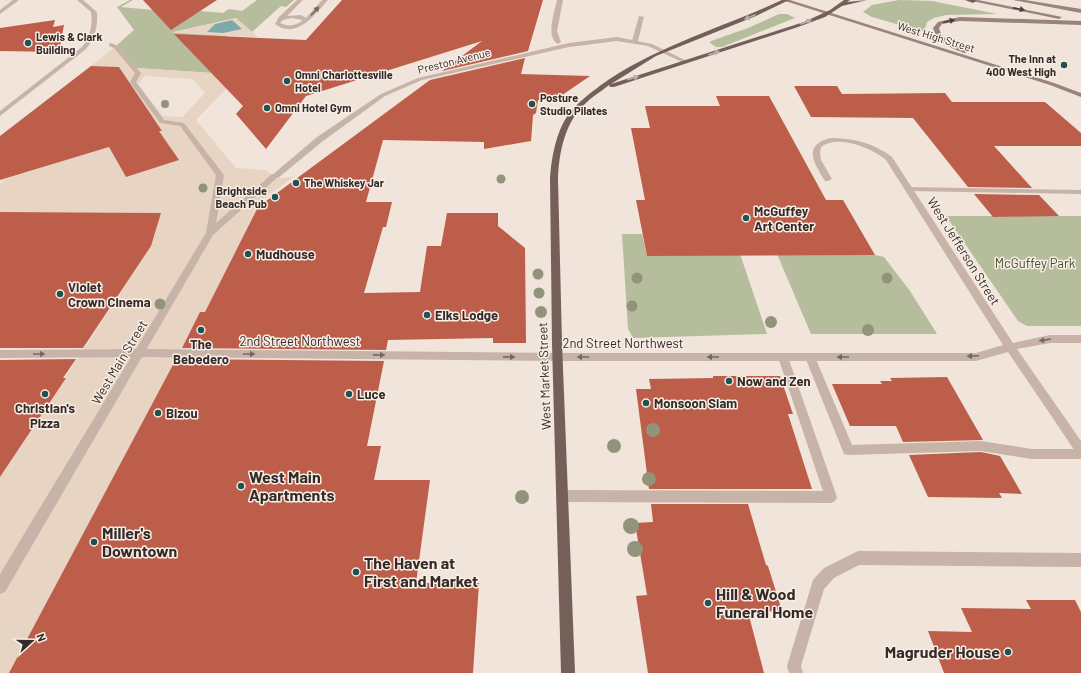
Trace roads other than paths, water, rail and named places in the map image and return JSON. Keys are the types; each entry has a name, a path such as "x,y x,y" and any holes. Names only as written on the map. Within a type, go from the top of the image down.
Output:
{"main road":[{"path":"664,51 754,15 785,0"},
{"name":"West High Street","path":"785,0 1015,72 1081,95"},
{"path":"686,62 738,46 827,14 842,5 847,0"},
{"path":"842,5 864,0"},
{"path":"970,0 1081,22"},
{"path":"1016,0 1081,11"},
{"path":"1015,72 951,45 941,39 936,33 936,28 940,23 960,19 1081,22"},
{"name":"West Market Street","path":"568,673 558,357 554,179 555,158 570,117 584,100 618,76 664,51"},
{"name":"West Market Street","path":"597,91 686,62"}],"street":[{"path":"0,12 16,0"},
{"path":"0,114 74,56 90,41 96,20 94,12 80,0"},
{"path":"278,21 300,0"},
{"path":"278,21 278,25 286,27 297,26 305,22 326,0"},
{"path":"558,42 554,31 560,0"},
{"path":"278,21 285,17 296,16 304,18 305,22"},
{"path":"635,41 641,17"},
{"name":"Preston Avenue","path":"210,233 320,139 383,95 407,84 496,60 582,43 617,39 635,41 664,51 686,62"},
{"name":"West Main Street","path":"0,588 210,233 220,175 182,124 162,122 133,82 138,73 116,47 112,45"},
{"name":"West Jefferson Street","path":"828,179 817,159 816,152 819,146 826,142 848,140 859,142 880,152 889,159 910,189 1010,347 1081,450"},
{"path":"910,189 1081,192"},
{"name":"2nd Street Northwest","path":"0,354 140,353 558,357 976,357 1010,347 1050,339 1081,339"},
{"path":"562,496 831,497 783,357"},
{"path":"810,357 848,450 982,446 1032,454 1081,454"},
{"path":"796,673 794,666 818,585 829,573 858,558 1081,560"}],"water":[{"path":"232,20 242,29 223,33 207,32 215,24"}],"place":[{"name":"Lewis & Clark Building","path":"28,43"},
{"name":"The Inn at 400 West High","path":"1064,65"},
{"name":"Omni Charlottesville Hotel","path":"287,81"},
{"name":"Posture Studio Pilates","path":"532,104"},
{"name":"Omni Hotel Gym","path":"267,108"},
{"name":"The Whiskey Jar","path":"296,183"},
{"name":"Brightside Beach Pub","path":"275,197"},
{"name":"McGuffey Art Center","path":"746,218"},
{"name":"Mudhouse","path":"248,254"},
{"name":"Violet Crown Cinema","path":"60,294"},
{"name":"Elks Lodge","path":"427,315"},
{"name":"The Bebedero","path":"201,330"},
{"name":"Now and Zen","path":"729,381"},
{"name":"Christian's Pizza","path":"45,394"},
{"name":"Luce","path":"349,394"},
{"name":"Monsoon Siam","path":"646,403"},
{"name":"Bizou","path":"158,413"},
{"name":"West Main Apartments","path":"241,486"},
{"name":"Miller's Downtown","path":"94,542"},
{"name":"The Haven at First and Market","path":"356,572"},
{"name":"Hill & Wood Funeral Home","path":"708,603"},
{"name":"Magruder House","path":"1008,652"}],"park label":[{"name":"McGuffey Park","path":"1035,263"}]}
